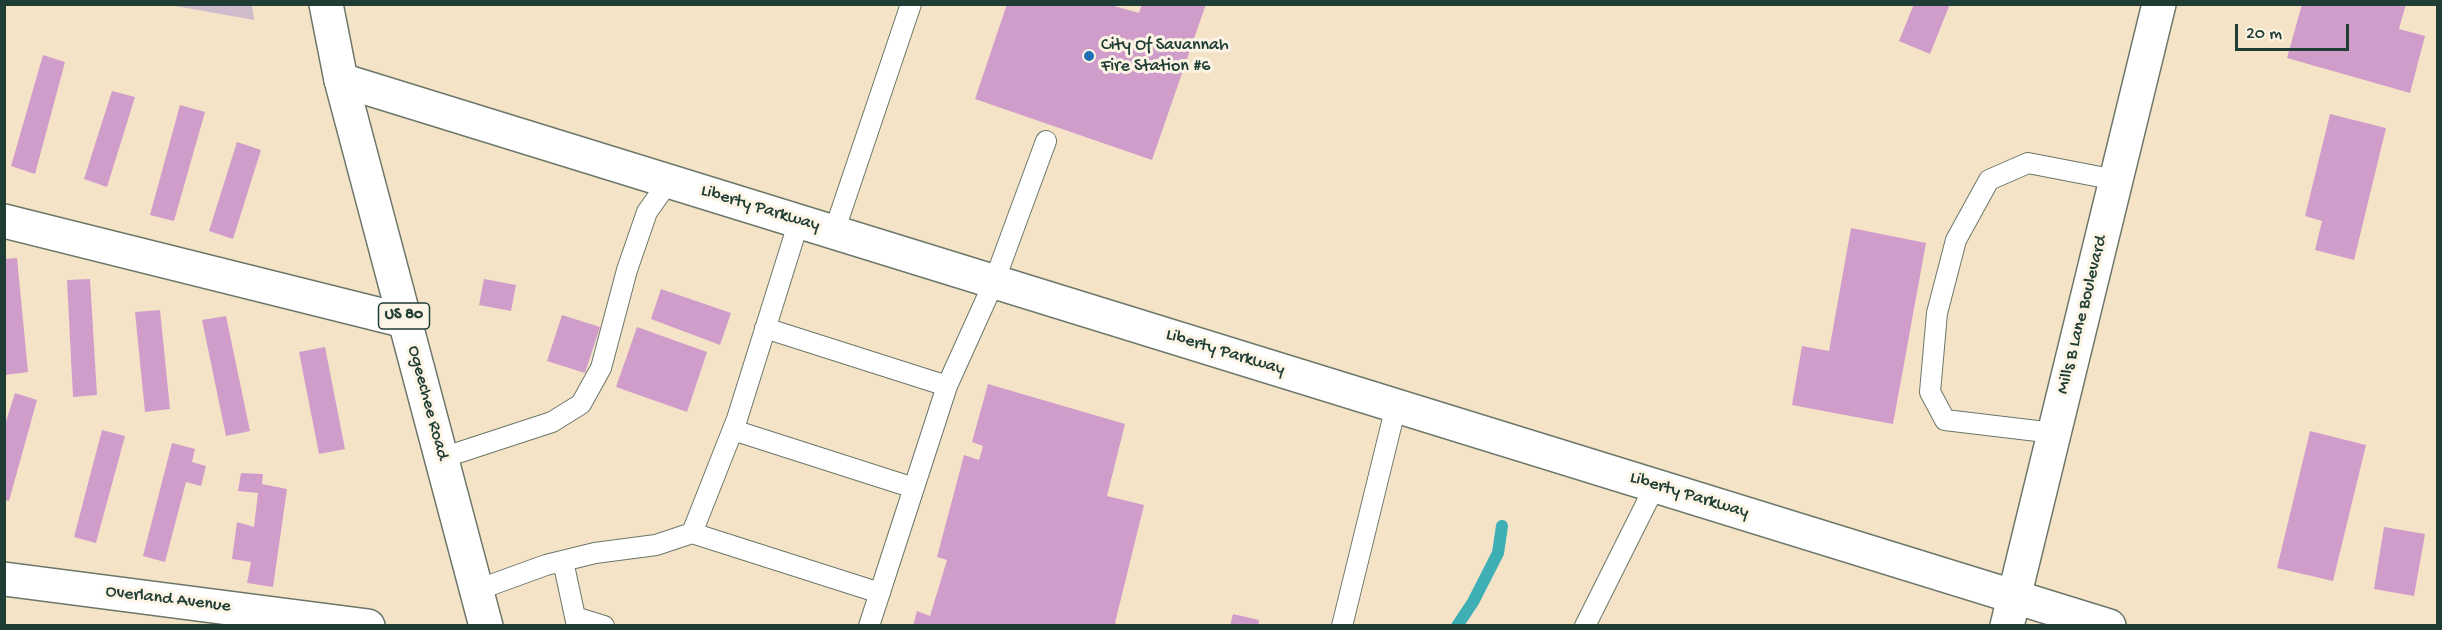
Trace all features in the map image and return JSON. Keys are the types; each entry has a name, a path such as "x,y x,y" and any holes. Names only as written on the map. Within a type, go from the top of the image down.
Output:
{"street":[{"name":"Ogeechee Road","path":"326,4 341,80 486,626"},
{"name":"Mills B Lane Boulevard","path":"2011,611 2159,4"},
{"name":"Liberty Parkway","path":"341,80 1655,486 2011,611 2109,626"},
{"path":"4,221 405,321"},
{"name":"Overland Avenue","path":"4,579 368,626"}],"lane":[{"path":"834,232 910,4"},
{"path":"869,626 947,386 994,282 1046,141"},
{"path":"2054,433 1946,420 1930,392 1937,313 1956,240 1989,180 2028,163 2116,180"},
{"path":"442,458 552,422 581,404 601,368 627,270 647,212 669,181"},
{"path":"692,533 733,430 799,221"},
{"path":"765,328 947,386"},
{"path":"1342,626 1396,406"},
{"path":"733,430 914,488"},
{"path":"1585,626 1655,486"},
{"path":"477,590 562,561 656,545 692,533 880,593"},
{"path":"562,561 576,621 604,626"}],"shaded area":[{"path":"170,5 252,5 254,20"}],"building":[{"name":"City Of Savannah Fire Station #6","path":"1007,4 1107,4 1139,13 1142,4 1206,4 1152,160 975,99"},
{"path":"1914,4 1950,4 1930,54 1899,41"},
{"path":"2302,4 2406,4 2399,29 2425,36 2410,93 2287,58"},
{"path":"43,55 65,62 35,174 11,166"},
{"path":"112,91 135,97 107,187 84,179"},
{"path":"180,105 205,112 174,221 150,215"},
{"path":"2330,114 2386,128 2354,260 2315,250 2322,221 2305,216"},
{"path":"237,142 261,150 233,239 209,231"},
{"path":"1851,228 1926,243 1893,424 1792,405 1802,346 1829,351"},
{"path":"17,258 28,372 5,375 4,259"},
{"path":"90,279 97,395 73,397 67,280"},
{"path":"484,279 516,285 511,311 479,305"},
{"path":"661,289 731,313 720,345 651,319"},
{"path":"160,310 170,409 145,412 135,312"},
{"path":"562,315 600,327 585,373 547,361"},
{"path":"226,316 250,431 226,436 202,320"},
{"path":"637,327 707,352 687,412 616,387"},
{"path":"325,347 345,449 319,454 299,352"},
{"path":"988,384 1125,424 1107,496 1144,505 1115,623 1120,626 913,626 917,611 930,616 947,560 937,557 964,455 979,460 983,446 972,442"},
{"path":"15,393 37,400 9,501 4,500 4,428"},
{"path":"102,430 125,436 96,543 74,537"},
{"path":"2310,431 2366,445 2333,581 2277,568"},
{"path":"172,443 195,449 192,462 206,466 201,486 186,482 165,562 143,556"},
{"path":"241,473 263,474 262,484 287,489 273,587 247,583 251,562 232,559 237,522 254,527 258,493 238,491"},
{"path":"2384,527 2425,534 2414,596 2374,589"},
{"path":"1233,614 1259,620 1258,626 1230,626"}],"waterway":[{"path":"1457,626 1473,602 1498,553 1502,526"}],"place":[{"name":"City Of Savannah Fire Station #6","path":"1089,56"}]}
